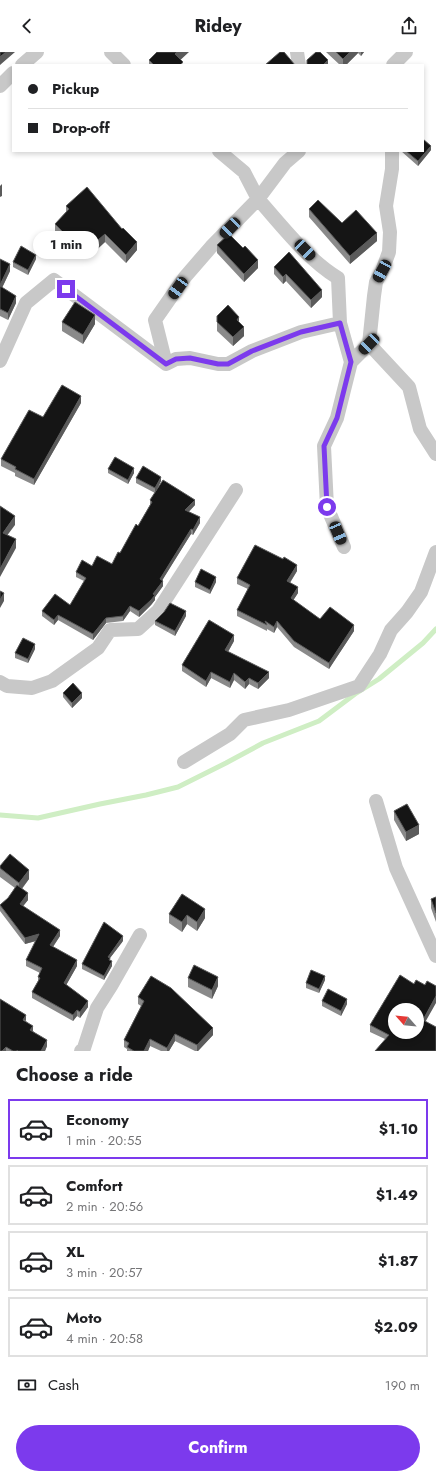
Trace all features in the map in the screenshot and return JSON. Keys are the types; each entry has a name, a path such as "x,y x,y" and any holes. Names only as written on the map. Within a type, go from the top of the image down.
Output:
{"street":[{"path":"23,64 37,52"},
{"path":"111,52 123,64"},
{"path":"297,52 299,64"},
{"path":"394,64 407,52"},
{"path":"407,52 409,64"},
{"path":"0,86 12,74"},
{"path":"220,152 244,172 258,199 286,231 324,270 338,278 340,323 351,362 337,418 324,446 327,507 344,547"},
{"path":"166,364 155,320 185,277 258,199 284,157 296,152"},
{"path":"351,362 369,344 376,282 389,252 390,232 386,206 392,169 392,152"},
{"path":"0,361 26,303 54,280 166,364"},
{"path":"166,364 176,359 190,358 218,364 228,364 252,351 301,332 340,323"},
{"path":"369,344 409,387 420,429 436,454"},
{"path":"0,682 7,686 32,688 52,681 98,648 110,630 138,629 158,611 236,490"},
{"path":"184,762 230,734 244,720 289,710 359,686 380,654 391,630 407,612 421,592 436,552"},
{"path":"376,800 396,868 436,956"},
{"path":"84,1050 96,1008 111,986 140,935"}],"building":[{"path":"0,52 6,52 0,57"},
{"path":"157,52 177,52 175,54 183,62 181,64 153,64 149,60"},
{"path":"280,52 284,52 294,64 266,64"},
{"path":"316,52 320,52 328,60 324,64 307,64 307,60"},
{"path":"336,52 350,52 343,59"},
{"path":"424,140 431,146 418,161 407,152 424,152"},
{"path":"87,187 122,229 123,228 137,242 126,255 105,234 90,247 79,234 72,241 55,224 69,209 66,206"},
{"path":"318,200 342,223 356,210 377,233 350,256 309,209"},
{"path":"229,234 243,248 245,246 258,260 244,274 217,245"},
{"path":"21,246 36,255 28,270 13,262"},
{"path":"289,252 322,290 311,300 286,274 283,277 274,267"},
{"path":"0,259 10,264 0,285"},
{"path":"0,286 16,296 8,313 0,309"},
{"path":"75,302 95,315 83,335 62,322"},
{"path":"228,305 239,317 237,320 244,327 233,337 217,322 217,316"},
{"path":"62,385 81,396 34,479 15,469 16,467 1,459 29,410 43,417"},
{"path":"115,457 134,468 128,480 108,469"},
{"path":"143,466 161,477 155,488 136,478"},
{"path":"163,480 195,500 185,510 200,517 160,579 163,581 153,594 155,595 151,600 139,611 130,606 123,616 106,618 93,634 58,615 54,620 42,611 55,594 70,605 86,578 76,572 82,560 92,566 97,556 112,564 118,552 120,553 136,524 138,526 152,502 150,500"},
{"path":"0,506 15,516 3,533 16,539 0,569"},
{"path":"255,545 283,559 284,557 297,565 287,581 298,587 291,598 320,619 330,607 354,625 329,663 294,641 277,621 274,627 265,621 267,625 237,610 250,585 237,578"},
{"path":"201,569 216,577 210,590 195,582"},
{"path":"0,591 4,593 0,600"},
{"path":"170,603 186,611 175,631 155,621"},
{"path":"209,620 234,635 225,650 269,672 258,683 249,678 245,682 234,673 230,682 211,672 206,681 182,665"},
{"path":"23,638 35,644 28,659 15,653"},
{"path":"73,683 82,693 72,703 63,693"},
{"path":"407,804 419,825 406,832 394,811"},
{"path":"10,854 29,870 19,883 0,868"},
{"path":"17,885 28,893 20,904 60,930 50,945 77,960 64,983 88,1001 80,1012 77,1010 73,1015 32,992 40,978 38,977 42,968 26,960 39,934 25,938 0,905 8,898"},
{"path":"182,894 205,909 197,922 187,915 182,922 169,914"},
{"path":"436,897 436,913 431,899"},
{"path":"104,922 123,936 108,957 110,958 109,960 112,961 104,976 82,964"},
{"path":"194,965 218,977 212,990 188,978"},
{"path":"311,970 325,976 319,989 306,983"},
{"path":"400,975 414,984 416,980 425,985 427,981 436,986 436,996 424,1018 424,1003 388,1003 388,1034 370,1025"},
{"path":"151,976 171,988 213,1028 197,1045 175,1034 167,1048 150,1039 144,1051 134,1051 127,1047 129,1043 124,1040 144,1001 138,997"},
{"path":"328,989 347,999 341,1011 322,1001"},
{"path":"0,999 26,1015 23,1020 33,1026 30,1030 47,1040 41,1051 13,1051 6,1047 0,1051"},
{"path":"424,1021 436,1027 436,1051 375,1051 388,1036 388,1039 424,1039"}],"waterway":[{"path":"0,815 38,818 178,787 263,743 319,721 355,694 379,679 423,643 436,629"}],"route":[{"path":"66,289 166,364 176,359 190,358 218,364 228,364 252,351 301,332 340,323 351,362 337,418 324,446 327,507"}]}
